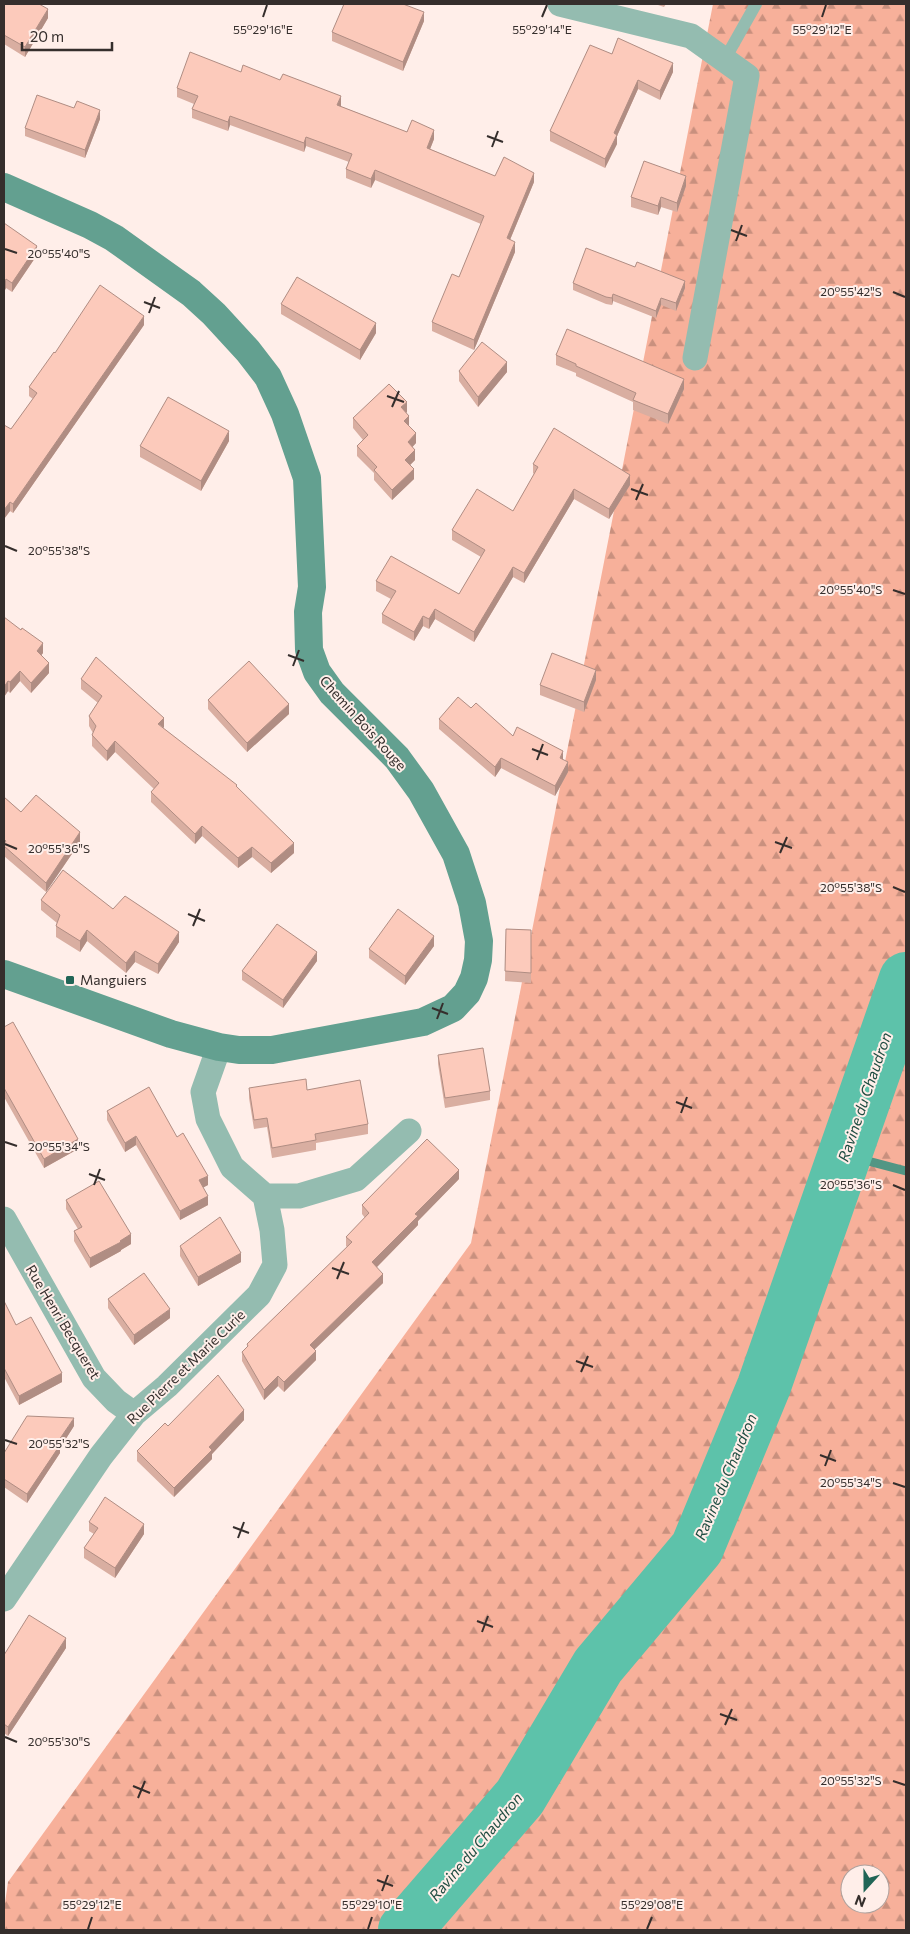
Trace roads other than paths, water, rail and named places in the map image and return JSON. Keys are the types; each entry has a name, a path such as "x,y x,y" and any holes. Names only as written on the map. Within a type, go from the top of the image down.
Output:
{"street":[{"path":"560,4 691,36 747,76 695,358"},
{"name":"Chemin Bois Rouge","path":"4,188 106,234 191,293 214,314 248,351 268,377 285,414 307,478 312,587 308,612 309,650 317,672 332,693 397,758 421,791 456,854 472,903 479,941 478,960 474,978 467,993 453,1008 423,1022 272,1050 240,1050 219,1047 170,1034 4,974"},
{"path":"219,1047 203,1092 208,1119 232,1167 265,1196 299,1196 356,1179 409,1131"},
{"name":"Rue Pierre et Marie Curie","path":"4,1599 101,1456 134,1414 167,1386 259,1295 275,1265 272,1230 265,1196"},
{"name":"Rue Henri Becqueret","path":"6,1227 94,1378 116,1401 134,1414"}],"lane":[{"path":"725,59 756,4"}],"waterway":[{"name":"Ravine du Chaudron","path":"405,1930 520,1797 598,1666 697,1548 764,1386 906,979"},
{"path":"845,1155 906,1171"}],"place":[{"name":"Manguiers","path":"70,980"}]}
